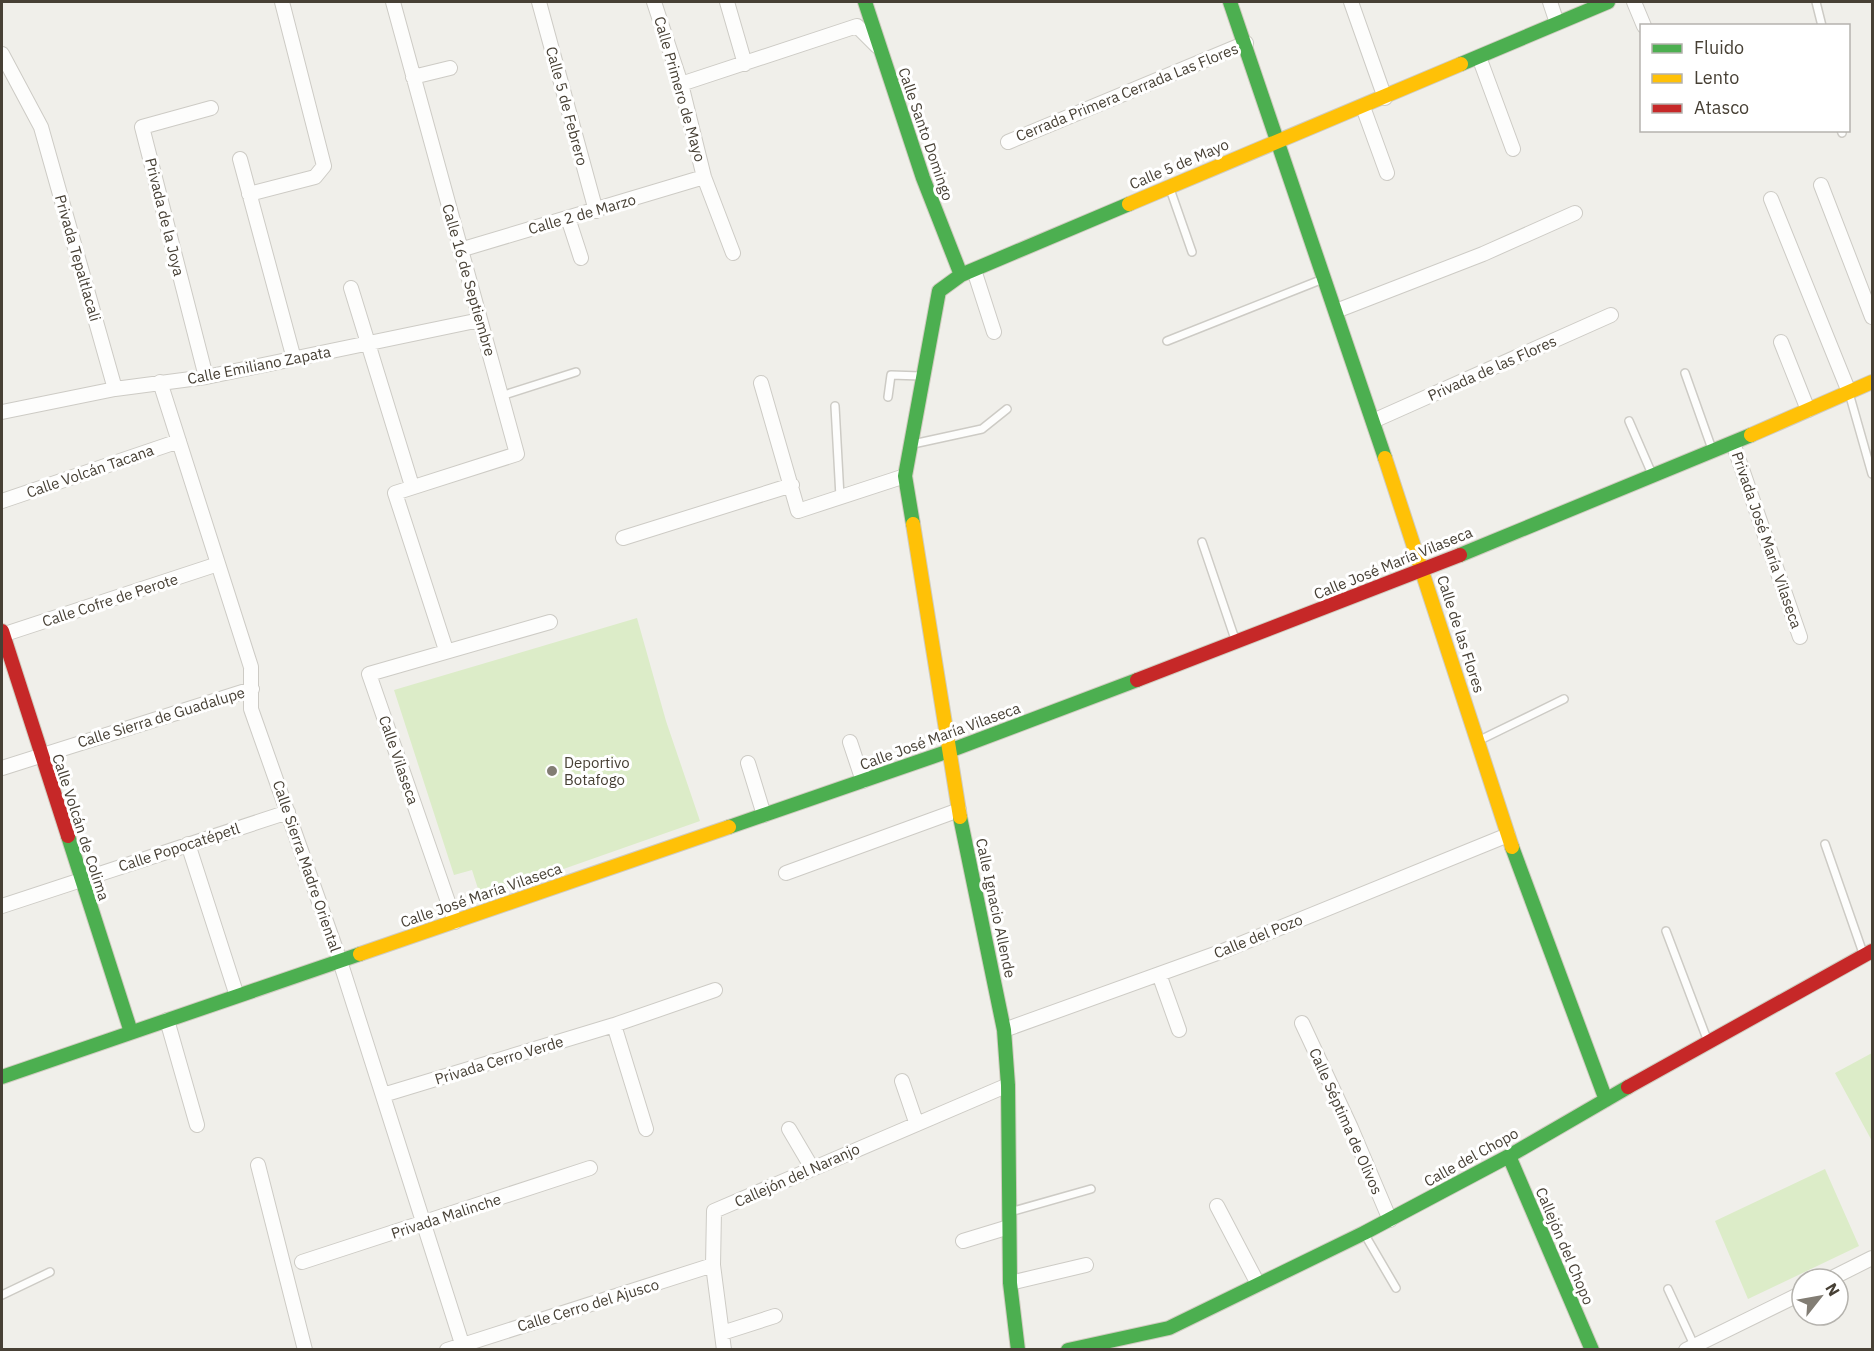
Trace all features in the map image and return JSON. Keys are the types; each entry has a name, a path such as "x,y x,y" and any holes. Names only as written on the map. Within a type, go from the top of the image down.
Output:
{"street":[{"path":"249,194 315,177 324,165 282,2"},
{"name":"Calle 16 de Septiembre","path":"393,2 516,454 412,486"},
{"name":"Calle 5 de Febrero","path":"539,2 596,211"},
{"name":"Calle Primero de Mayo","path":"654,2 681,84 704,177 733,253"},
{"path":"727,2 745,64"},
{"name":"Calle Santo Domingo","path":"865,2 923,178 968,273"},
{"name":"Calle de las Flores","path":"1230,2 1373,421 1508,835 1606,1100"},
{"path":"1351,2 1385,98"},
{"path":"1550,2 1557,23"},
{"name":"Calle 5 de Mayo","path":"905,476 939,291 968,273 1169,186 1385,98 1608,2"},
{"path":"1634,2 1643,24"},
{"path":"681,84 856,26 879,48"},
{"name":"Cerrada Primera Cerrada Las Flores","path":"1008,141 1246,44"},
{"name":"Privada Tepaltlacali","path":"2,54 41,127 115,389"},
{"path":"1479,57 1513,149"},
{"path":"413,77 450,68"},
{"path":"1363,107 1387,173"},
{"name":"Privada de la Joya","path":"206,377 142,127 211,108"},
{"path":"240,159 294,359"},
{"name":"Calle 2 de Marzo","path":"460,250 704,177"},
{"path":"1821,185 1872,317"},
{"path":"1771,199 1849,392"},
{"path":"1336,311 1483,254 1575,213"},
{"path":"568,218 580,258"},
{"path":"968,273 994,332"},
{"path":"351,288 412,486 395,493 446,650"},
{"name":"Privada de las Flores","path":"1373,421 1611,315"},
{"name":"Calle Emiliano Zapata","path":"2,412 115,389 206,377 480,320"},
{"path":"1781,342 1809,410"},
{"name":"Calle Sierra Madre Oriental","path":"160,382 251,667 251,709 340,961 464,1347"},
{"name":"Calle José María Vilaseca","path":"2,1077 949,751 1359,596 1422,568 1713,452 1872,382"},
{"path":"761,383 798,511 905,476"},
{"name":"Calle Volcán Tacana","path":"2,501 179,441"},
{"name":"Privada José María Vilaseca","path":"1733,443 1800,638"},
{"name":"Calle Ignacio Allende","path":"905,476 959,810 1004,1030 1008,1085 1010,1283 1018,1350"},
{"path":"623,538 792,485"},
{"name":"Calle Cofre de Perote","path":"2,634 218,564"},
{"name":"Calle Vilaseca","path":"455,922 369,674 446,650 550,622"},
{"name":"Calle Volcán de Colima","path":"2,634 131,1032"},
{"name":"Calle Sierra de Guadalupe","path":"2,768 40,754 252,689"},
{"path":"850,742 863,781"},
{"path":"748,763 764,815"},
{"path":"786,873 959,810"},
{"name":"Calle Popocatépetl","path":"2,906 81,878 288,812"},
{"name":"Calle del Pozo","path":"1004,1030 1223,951 1508,835"},
{"path":"188,844 237,996"},
{"name":"Calle del Chopo","path":"1068,1350 1132,1338 1169,1328 1364,1233 1509,1156 1708,1041 1868,953"},
{"path":"1160,974 1179,1030"},
{"name":"Privada Cerro Verde","path":"383,1095 614,1025 714,990"},
{"path":"167,1020 197,1125"},
{"name":"Calle Séptima de Olivos","path":"1302,1023 1351,1128 1389,1220"},
{"path":"614,1025 646,1129"},
{"path":"902,1081 916,1122"},
{"name":"Callejón del Naranjo","path":"724,1350 713,1265 714,1211 916,1122 1008,1085"},
{"path":"789,1129 812,1168"},
{"name":"Callejón del Chopo","path":"1509,1156 1592,1350"},
{"path":"258,1165 305,1350"},
{"name":"Privada Malinche","path":"302,1262 590,1168"},
{"path":"1216,1206 1258,1284"},
{"path":"963,1241 1009,1227"},
{"path":"1850,1269 1872,1258"},
{"path":"1010,1283 1086,1264"},
{"name":"Calle Cerro del Ajusco","path":"447,1350 464,1347 713,1265"},
{"path":"1690,1348 1790,1299"},
{"path":"722,1333 775,1316"}],"lane":[{"path":"1816,2 1822,24"},
{"path":"1169,186 1192,252"},
{"path":"1167,341 1325,278"},
{"path":"501,396 576,372"},
{"path":"1685,373 1713,452"},
{"path":"888,397 891,375 924,376"},
{"path":"1849,392 1872,474"},
{"path":"835,406 840,497"},
{"path":"911,445 982,429 1007,409"},
{"path":"1629,421 1653,476"},
{"path":"1202,542 1236,643"},
{"path":"1478,741 1564,699"},
{"path":"1825,844 1868,953"},
{"path":"1666,931 1708,1041"},
{"path":"1008,1213 1091,1189"},
{"path":"1364,1233 1396,1287"},
{"path":"2,1295 50,1272"},
{"path":"1668,1289 1690,1348"}],"green space":[{"name":"Deportivo Botafogo","path":"637,618 666,721 700,821 481,898 472,870 454,875 394,690"},
{"path":"1872,1053 1872,1141 1835,1073"},
{"path":"1825,1169 1859,1246 1815,1267 1790,1267 1790,1279 1748,1299 1715,1221"}],"traffic: fast":[{"path":"865,2 923,178 961,275"},
{"path":"1230,2 1385,458"},
{"path":"1461,64 1608,2"},
{"path":"913,524 905,476 939,291 961,275 1129,204"},
{"path":"1460,555 1751,435"},
{"path":"729,827 949,751 1137,680"},
{"path":"960,817 1004,1030 1008,1085 1010,1283 1018,1350"},
{"path":"68,836 131,1032"},
{"path":"1512,847 1606,1100"},
{"path":"2,1077 360,954"},
{"path":"1068,1350 1169,1328 1364,1233 1509,1156 1628,1087"},
{"path":"1509,1156 1592,1350"}],"traffic: slow":[{"path":"1129,204 1461,64"},
{"path":"1751,435 1872,382"},
{"path":"1385,458 1512,847"},
{"path":"913,524 960,817"},
{"path":"360,954 729,827"}],"traffic: jam":[{"path":"1137,680 1460,555"},
{"path":"2,631 68,836"},
{"path":"1628,1087 1872,951"}],"place":[{"name":"Deportivo Botafogo","path":"552,771"}]}
